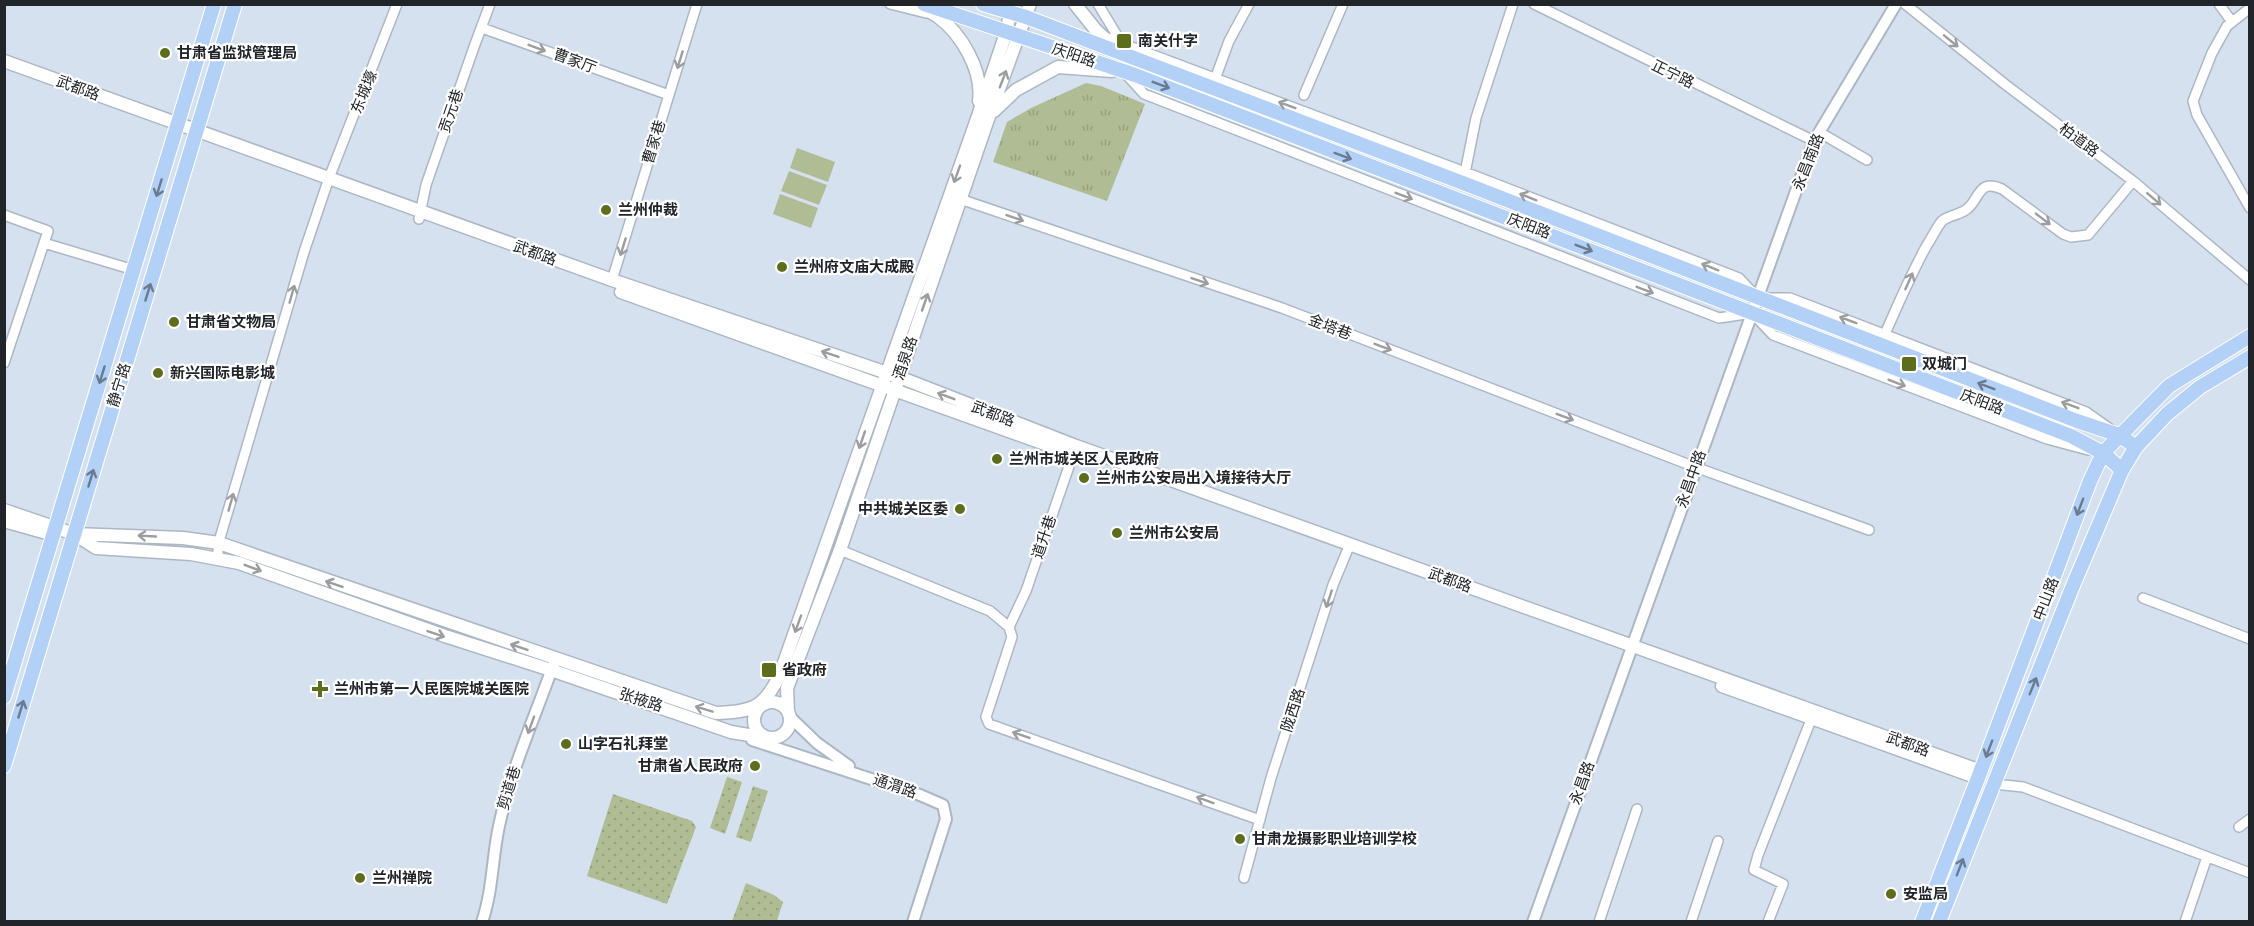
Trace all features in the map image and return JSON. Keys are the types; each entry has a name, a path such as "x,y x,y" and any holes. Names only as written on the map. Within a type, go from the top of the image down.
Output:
{"main road":[{"name":"静宁路","path":"4,697 214,4"},
{"name":"静宁路","path":"4,766 235,4"},
{"path":"916,4 937,16 959,38 979,81 982,120"},
{"name":"庆阳路","path":"924,4 1124,71 2071,436 2103,453 2122,470"},
{"name":"庆阳路","path":"983,4 1028,11 1464,177 1758,298 2077,421 2120,435 2136,447"},
{"path":"1075,4 1103,36 1120,47"},
{"name":"酒泉路","path":"789,714 787,688 840,550 960,199 1011,8"},
{"name":"酒泉路","path":"760,705 772,691 780,674 883,379 982,120 1020,36 1028,11"},
{"name":"武都路","path":"4,61 195,135 897,383 1075,450 1980,775"},
{"path":"982,120 1016,90 1058,67 1124,71"},
{"name":"武都路","path":"4,70 177,128"},
{"name":"武都路","path":"421,216 612,280 883,379"},
{"name":"中山路","path":"1922,921 1980,775 2090,481 2103,453 2169,386 2250,336"},
{"name":"中山路","path":"1939,921 2072,588 2122,470 2136,447 2167,414 2200,387 2250,357"},
{"path":"4,510 74,534 96,548 191,554 239,563 445,636 716,713 731,713 770,701 776,702 785,707 789,714 789,727 782,735 767,738 757,732 754,726 754,715 760,705"},
{"path":"4,521 43,532 56,528"},
{"path":"74,534 172,538 219,543 553,665"},
{"name":"张掖路","path":"553,665 731,732 767,738"}],"street":[{"name":"东城壕","path":"217,558 219,543 304,252 327,182 397,4"},
{"name":"贡元巷","path":"421,216 426,185 490,4"},
{"name":"曹家巷","path":"612,280 697,4"},
{"path":"890,4 937,16"},
{"path":"1098,4 1120,47"},
{"path":"1213,83 1229,41 1250,4"},
{"path":"1304,95 1343,4"},
{"path":"1464,177 1476,118 1513,4"},
{"name":"正宁路","path":"1534,4 1867,160"},
{"name":"永昌南路","path":"1758,298 1816,136 1896,4"},
{"name":"柏道路","path":"1905,4 2006,85 2133,181 2250,280"},
{"path":"2219,4 2232,22"},
{"path":"2250,8 2227,26 2212,53 2193,101 2197,115 2250,208"},
{"name":"曹家厅","path":"482,28 669,95"},
{"path":"1885,334 1914,268 1936,229 1949,217 1968,209 1985,187 1997,186 2063,234 2080,238 2088,235 2133,181"},
{"name":"金塔巷","path":"960,199 1282,308 1695,467 1869,530"},
{"path":"4,215 48,231 4,363"},
{"path":"44,243 134,270"},
{"path":"1752,313 1758,298 1790,298 2086,412 2120,435"},
{"name":"永昌中路","path":"1631,649 1752,313"},
{"name":"道升巷","path":"1075,450 1026,591 1009,627 1012,637 986,717 988,724 1260,820"},
{"name":"陇西路","path":"1244,878 1272,778 1327,604 1348,548"},
{"path":"840,550 990,611 1009,627"},
{"path":"2143,598 2250,639"},
{"name":"永昌路","path":"1533,921 1631,649"},
{"name":"剪道巷","path":"482,921 489,901 496,837 510,782 553,665"},
{"path":"789,714 817,744 859,774"},
{"path":"1768,921 1783,884 1754,870 1813,715"},
{"name":"通渭路","path":"731,732 920,795 943,806 946,819 913,921"},
{"path":"767,738 796,754"},
{"path":"1994,784 2023,787 2250,873"},
{"path":"1599,921 1637,809"},
{"path":"2239,827 2250,819"},
{"path":"1691,921 1718,841"},
{"path":"2185,921 2207,856"}],"green space":[{"path":"1086,83 1101,86 1145,104 1107,201 993,162 1007,122 1031,108"},
{"path":"797,148 835,162 828,182 790,168"},
{"path":"789,171 827,185 819,205 781,191"},
{"path":"780,194 818,208 811,228 773,214"},
{"path":"727,777 742,782 725,834 710,828"},
{"path":"753,786 768,791 751,842 736,837"},
{"path":"613,794 692,821 696,827 667,904 587,876"},
{"path":"746,883 774,895 783,902 777,921 732,921"}],"place":[{"name":"南关什字","path":"1124,41"},
{"name":"甘肃省监狱管理局","path":"165,53"},
{"name":"兰州仲裁","path":"606,210"},
{"name":"兰州府文庙大成殿","path":"782,267"},
{"name":"甘肃省文物局","path":"174,322"},
{"name":"双城门","path":"1909,364"},
{"name":"新兴国际电影城","path":"158,373"},
{"name":"兰州市城关区人民政府","path":"997,459"},
{"name":"兰州市公安局出入境接待大厅","path":"1084,478"},
{"name":"中共城关区委","path":"960,509"},
{"name":"兰州市公安局","path":"1117,533"},
{"name":"省政府","path":"769,670"},
{"name":"兰州市第一人民医院城关医院","path":"320,689"},
{"name":"山字石礼拜堂","path":"566,744"},
{"name":"甘肃省人民政府","path":"755,766"},
{"name":"甘肃龙摄影职业培训学校","path":"1240,839"},
{"name":"兰州禅院","path":"360,878"},
{"name":"安监局","path":"1891,894"}]}
